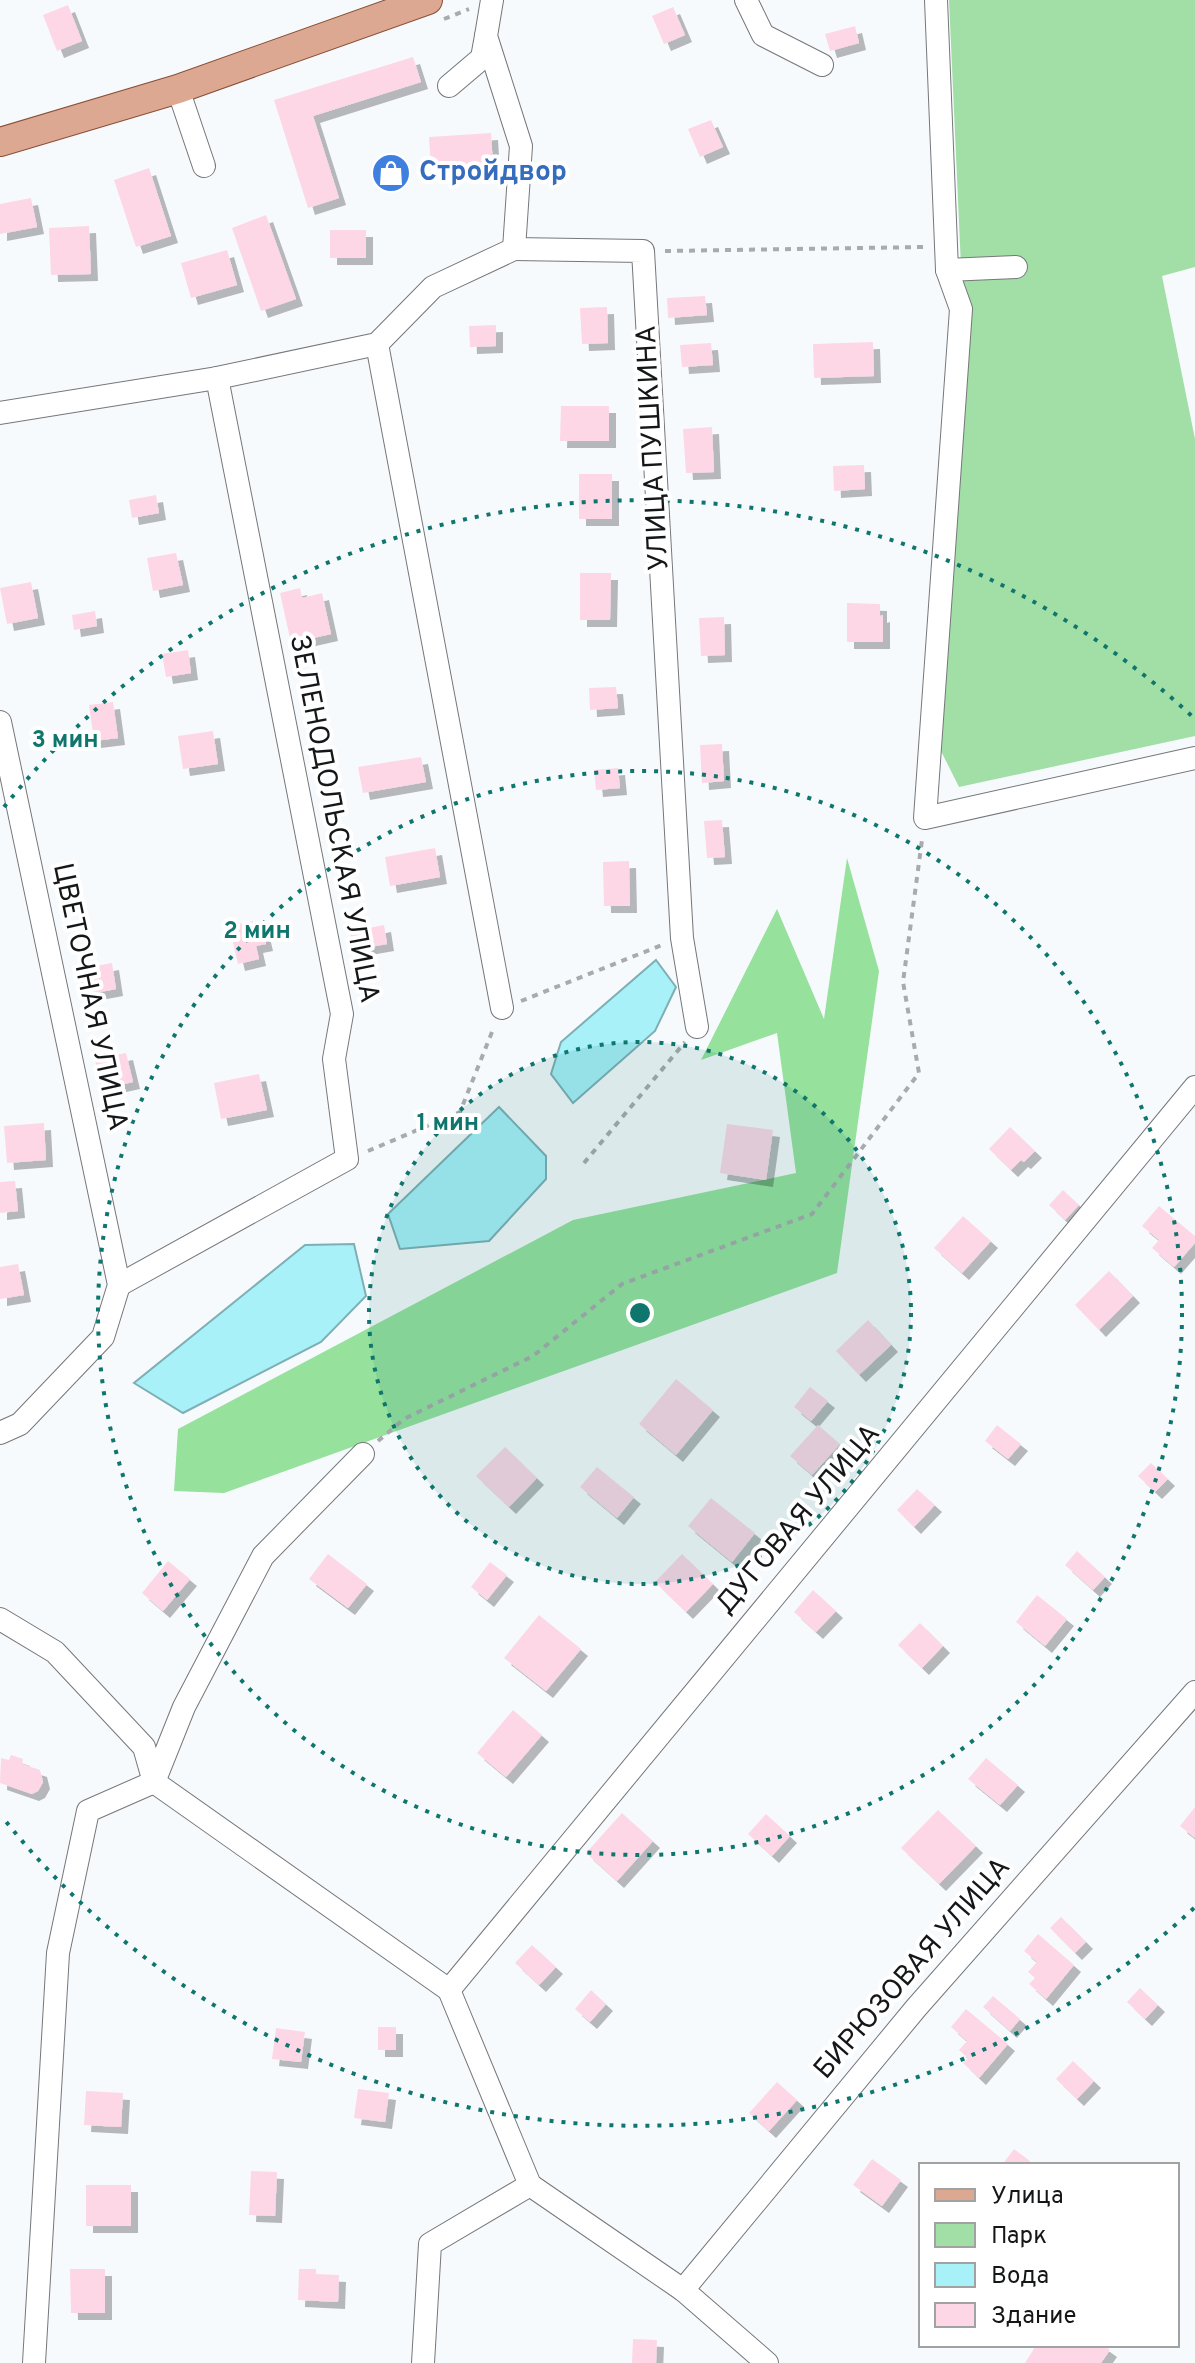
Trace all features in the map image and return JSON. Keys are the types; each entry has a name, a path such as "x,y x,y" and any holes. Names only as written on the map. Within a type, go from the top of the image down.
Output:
{"main road":[{"path":"0,142 178,89 428,0"}],"street":[{"path":"449,86 482,58 492,0"},
{"path":"746,0 763,35 822,65"},
{"path":"936,0 947,270 961,309 925,818 1195,758"},
{"path":"486,36 521,146 514,249"},
{"path":"178,89 204,166"},
{"path":"0,413 157,385 217,378 377,344 433,287 514,249 643,251"},
{"name":"УЛИЦА ПУШКИНА","path":"643,251 682,938 697,1027"},
{"path":"947,270 1016,267"},
{"path":"377,344 502,1008"},
{"name":"ЗЕЛЕНОДОЛЬСКАЯ УЛИЦА","path":"217,378 342,1014 334,1059 347,1159"},
{"name":"ЦВЕТОЧНАЯ УЛИЦА","path":"0,722 119,1285"},
{"name":"ДУГОВАЯ УЛИЦА","path":"449,1990 1195,1087"},
{"path":"0,1433 20,1424 103,1337 119,1285 347,1159"},
{"path":"34,2363 58,1953 88,1811 154,1782 184,1707 263,1556 363,1454"},
{"path":"0,1619 55,1652 115,1715 144,1747 154,1782 449,1990 530,2185 683,2290 767,2363"},
{"name":"БИРЮЗОВАЯ УЛИЦА","path":"683,2290 916,2008 1195,1692"},
{"path":"423,2363 430,2244 530,2185"}],"path":[{"path":"643,251 946,246"},
{"path":"363,1454 404,1419 533,1356 622,1284 812,1214 919,1073 903,982 925,818"},
{"path":"347,1159 460,1112 502,1008 682,938"},
{"path":"584,1163 697,1027"}],"green space":[{"path":"949,0 1195,0 1195,267 1162,276 1195,439 1195,736 959,787 940,749 963,311"},
{"path":"847,858 879,971 837,1273 224,1493 174,1491 178,1429 573,1220 796,1173 777,1033 701,1060 777,909 824,1019"}],"water":[{"path":"656,960 676,987 655,1031 573,1103 551,1074 561,1042"},
{"path":"499,1107 546,1156 546,1179 489,1241 400,1249 388,1214"},
{"path":"354,1244 366,1296 321,1342 183,1413 134,1383 305,1245"}],"building":[{"path":"68,5 82,41 57,51 43,15"},
{"path":"673,7 685,35 664,44 652,16"},
{"path":"855,26 859,43 830,51 825,34"},
{"path":"413,57 421,82 313,116 339,198 308,208 274,100"},
{"path":"711,120 723,147 700,157 688,129"},
{"path":"491,133 493,166 431,169 429,137"},
{"path":"149,168 171,236 136,247 114,180"},
{"path":"31,198 37,227 0,234 0,204"},
{"path":"266,215 296,299 261,311 232,228"},
{"path":"89,226 91,274 51,275 49,228"},
{"path":"330,230 366,230 366,258 330,258"},
{"path":"227,250 237,285 191,298 181,263"},
{"path":"705,296 707,315 668,318 667,298"},
{"path":"607,307 608,343 582,344 580,308"},
{"path":"496,325 496,346 470,347 469,326"},
{"path":"873,342 874,376 814,378 813,344"},
{"path":"711,343 713,365 682,367 680,345"},
{"path":"561,406 609,406 609,441 560,441"},
{"path":"712,427 714,472 686,473 683,429"},
{"path":"864,465 865,489 834,491 833,466"},
{"path":"579,474 612,474 612,519 579,519"},
{"path":"156,495 159,513 132,518 129,500"},
{"path":"176,553 183,585 153,591 147,558"},
{"path":"580,573 611,573 610,620 580,620"},
{"path":"31,582 38,618 7,624 0,588"},
{"path":"300,588 302,598 322,593 331,634 291,643 280,593"},
{"path":"847,603 880,604 883,642 847,642"},
{"path":"95,611 97,626 74,630 72,615"},
{"path":"724,617 725,655 701,656 699,618"},
{"path":"188,650 191,673 166,677 162,654"},
{"path":"616,687 618,708 590,710 589,688"},
{"path":"113,702 118,738 94,741 89,705"},
{"path":"213,731 218,764 183,769 178,736"},
{"path":"722,744 724,781 702,783 700,745"},
{"path":"421,757 426,782 363,793 358,767"},
{"path":"618,768 620,788 596,790 594,770"},
{"path":"722,820 725,857 707,858 704,821"},
{"path":"435,848 440,877 390,886 385,857"},
{"path":"629,861 630,906 604,906 603,862"},
{"path":"253,921 255,928 262,927 266,944 256,946 259,959 238,964 229,926"},
{"path":"384,925 387,944 353,950 350,932"},
{"path":"112,963 116,989 84,995 79,969"},
{"path":"126,1053 133,1082 101,1089 95,1059"},
{"path":"259,1074 267,1110 221,1119 214,1083"},
{"path":"44,1123 46,1160 7,1163 4,1126"},
{"path":"727,1124 773,1130 766,1180 720,1173"},
{"path":"1010,1127 1035,1151 1011,1170 989,1149"},
{"path":"15,1181 18,1211 0,1213 0,1182"},
{"path":"1063,1190 1079,1205 1065,1220 1049,1205"},
{"path":"1159,1206 1195,1236 1195,1243 1174,1267 1152,1248 1159,1240 1142,1226"},
{"path":"963,1216 991,1241 962,1273 934,1248"},
{"path":"18,1264 24,1295 0,1299 0,1267"},
{"path":"1109,1271 1133,1296 1099,1330 1075,1305"},
{"path":"868,1320 891,1345 859,1375 836,1351"},
{"path":"676,1379 713,1410 676,1455 639,1424"},
{"path":"810,1387 828,1401 811,1421 794,1407"},
{"path":"818,1425 840,1444 812,1475 790,1456"},
{"path":"997,1425 1021,1444 1008,1459 985,1441"},
{"path":"505,1447 537,1478 509,1507 476,1476"},
{"path":"1151,1463 1168,1479 1155,1492 1138,1476"},
{"path":"597,1467 634,1497 617,1518 580,1487"},
{"path":"917,1489 935,1505 914,1527 897,1510"},
{"path":"711,1498 755,1533 732,1562 688,1526"},
{"path":"1077,1551 1105,1577 1093,1590 1065,1565"},
{"path":"328,1554 367,1584 348,1608 309,1579"},
{"path":"682,1554 713,1584 686,1612 655,1582"},
{"path":"168,1561 190,1579 163,1611 142,1593"},
{"path":"490,1562 507,1575 487,1600 471,1587"},
{"path":"813,1590 836,1611 816,1632 794,1612"},
{"path":"1037,1595 1067,1619 1045,1646 1016,1622"},
{"path":"539,1615 581,1649 546,1691 504,1658"},
{"path":"920,1623 943,1646 922,1668 898,1645"},
{"path":"513,1710 542,1735 506,1777 477,1753"},
{"path":"11,1755 23,1759 22,1764 40,1770 43,1782 38,1791 32,1794 0,1783 1,1758 9,1760"},
{"path":"986,1758 1018,1785 1000,1805 968,1779"},
{"path":"1195,1807 1195,1838 1180,1826"},
{"path":"938,1810 976,1846 939,1884 901,1848"},
{"path":"622,1813 653,1841 617,1881 586,1853"},
{"path":"766,1814 790,1836 772,1856 748,1834"},
{"path":"1061,1917 1086,1942 1075,1953 1050,1928"},
{"path":"1038,1934 1074,1965 1046,1999 1029,1984 1035,1978 1028,1972 1037,1962 1024,1951"},
{"path":"532,1945 556,1967 539,1985 515,1963"},
{"path":"1140,1988 1158,2005 1145,2019 1127,2002"},
{"path":"591,1990 606,2004 590,2022 575,2009"},
{"path":"993,1996 1020,2019 1010,2031 983,2007"},
{"path":"966,2009 1008,2044 979,2078 963,2063 968,2058 959,2050 967,2041 951,2027"},
{"path":"378,2027 396,2027 396,2050 378,2050"},
{"path":"276,2028 305,2032 301,2062 272,2059"},
{"path":"1073,2061 1094,2081 1077,2099 1056,2079"},
{"path":"777,2082 797,2100 769,2131 749,2113"},
{"path":"358,2089 389,2093 385,2122 354,2118"},
{"path":"86,2091 123,2093 121,2127 84,2125"},
{"path":"1014,2149 1030,2161 1029,2163 1004,2163"},
{"path":"872,2159 901,2180 882,2206 853,2185"},
{"path":"251,2171 277,2172 275,2216 249,2215"},
{"path":"86,2185 131,2185 131,2226 86,2226"},
{"path":"70,2269 105,2269 105,2313 71,2313"},
{"path":"299,2269 316,2269 316,2274 339,2275 338,2302 298,2300"},
{"path":"633,2339 657,2340 656,2363 632,2363"},
{"path":"1035,2347 1106,2347 1110,2350 1101,2363 1025,2363"}],"place":[{"name":"Стройдвор","path":"391,173"}]}
